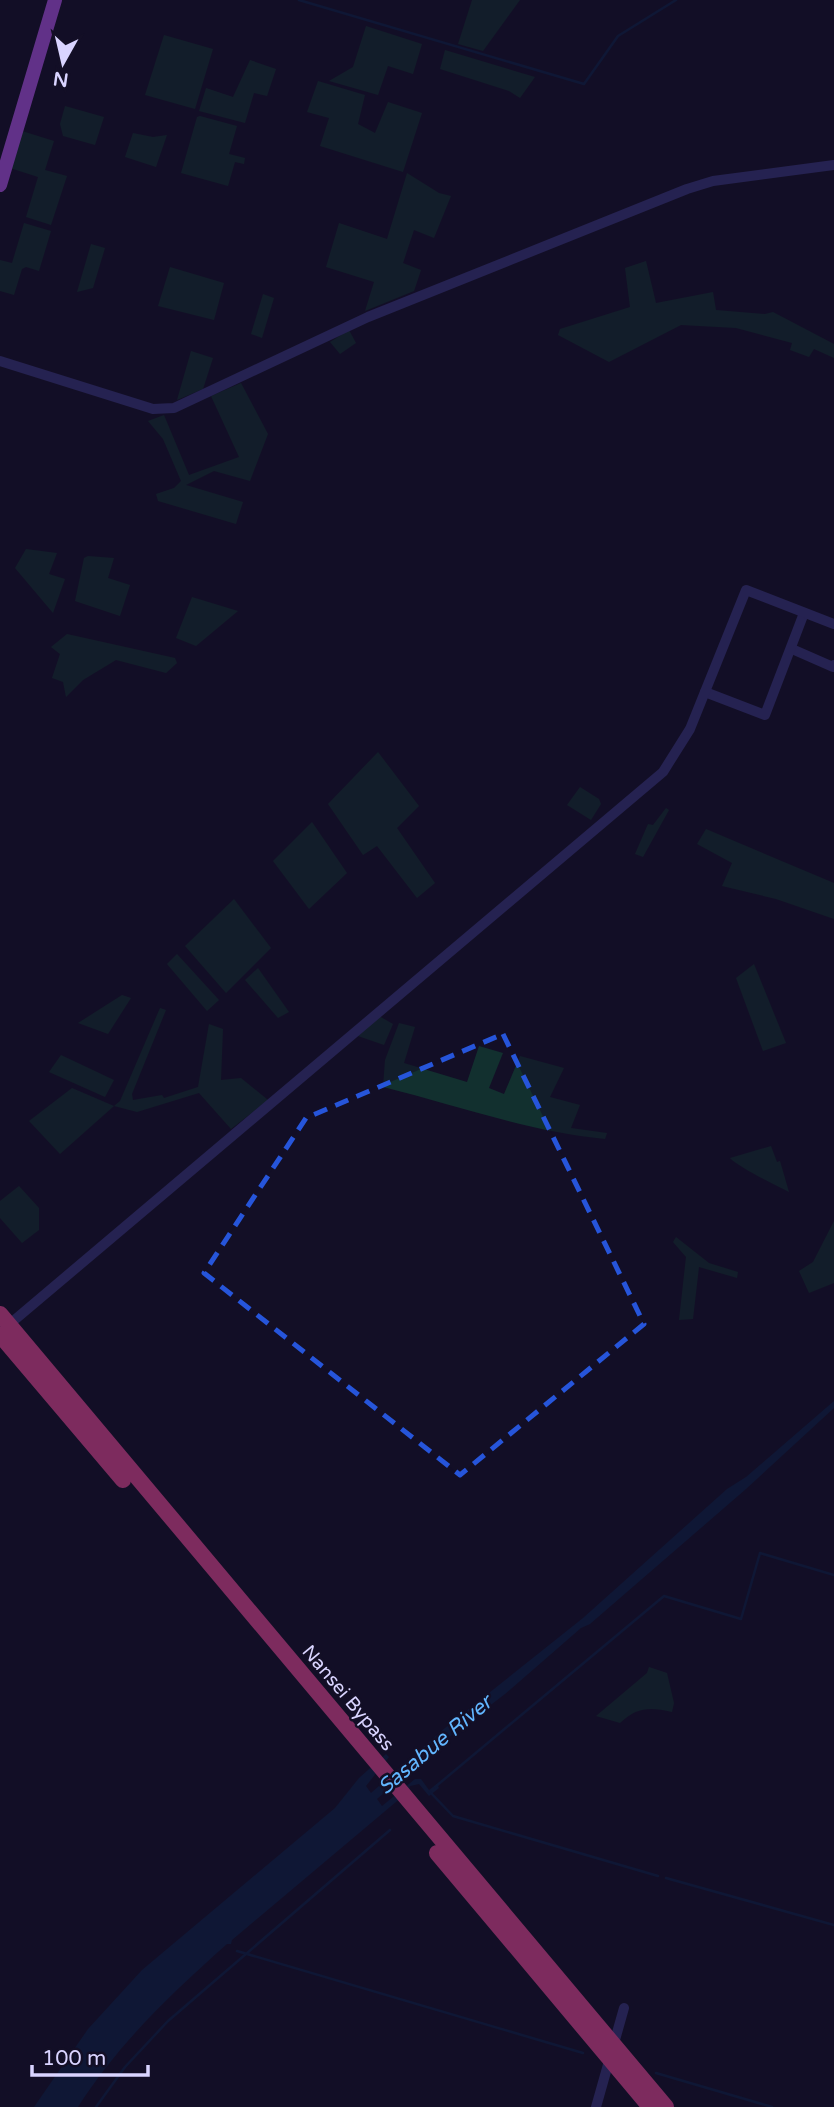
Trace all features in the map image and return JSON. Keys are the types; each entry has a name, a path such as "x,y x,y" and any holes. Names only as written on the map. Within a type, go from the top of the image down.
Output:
{"highway":[{"name":"Nansei Bypass","path":"2,1326 612,2052 666,2107"},
{"name":"Nansei Bypass","path":"612,2052 650,2107"}],"main road":[{"path":"0,185 55,0"}],"street":[{"path":"0,361 153,409 174,408 368,317 687,189 713,181 834,165"},
{"path":"2,1326 663,772 690,729 746,590 834,624"},
{"path":"705,692 765,715 804,613"},
{"path":"792,649 833,667 834,664"},
{"path":"596,2107 624,2008"}],"highlighted area":[{"path":"503,1034 644,1324 460,1475 204,1273 306,1118"}],"green space":[{"path":"472,0 520,0 483,51 458,44"},
{"path":"366,26 422,44 413,74 388,66 378,95 329,81 353,67"},
{"path":"164,35 213,49 195,109 145,95"},
{"path":"445,50 535,77 520,98 509,91 440,69"},
{"path":"250,60 276,69 267,96 254,93 245,123 199,111 206,88 233,97"},
{"path":"318,81 365,95 358,124 375,133 388,102 422,113 403,172 320,146 329,118 307,112"},
{"path":"65,106 104,117 95,145 63,136 60,124"},
{"path":"197,117 237,126 229,154 245,158 244,164 235,162 228,186 181,173"},
{"path":"22,131 54,141 45,170 67,176 51,225 26,217 38,177 10,168"},
{"path":"133,133 153,137 167,135 156,167 125,157"},
{"path":"407,173 439,193 451,196 434,238 414,230 403,263 421,270 414,291 365,311 374,282 326,267 339,223 387,239"},
{"path":"24,223 51,231 39,271 26,267 22,269 14,295 0,291 0,260 12,263"},
{"path":"91,244 105,248 93,288 77,292"},
{"path":"646,261 656,303 713,292 716,310 765,314 773,312 834,344 834,358 814,349 809,357 790,350 792,343 736,328 681,325 609,362 558,335 560,329 630,307 625,268"},
{"path":"170,267 224,283 214,320 158,306"},
{"path":"263,294 274,298 262,338 251,334"},
{"path":"349,330 356,343 340,354 330,342"},
{"path":"191,351 213,358 203,389 177,400"},
{"path":"241,383 268,434 250,481 214,471 186,485 243,502 236,524 158,501 156,494 174,488 181,481 163,439 148,421 164,415 189,475 239,457 211,396"},
{"path":"26,549 57,553 49,574 65,579 53,613 15,568"},
{"path":"84,558 114,558 108,578 130,585 120,616 75,601"},
{"path":"192,597 238,611 196,646 176,638"},
{"path":"67,634 175,658 177,663 166,673 116,660 83,680 66,697 63,682 52,678 60,654 51,647"},
{"path":"378,752 419,806 397,828 435,883 417,898 377,846 363,855 328,804"},
{"path":"580,787 599,799 601,804 591,820 567,805"},
{"path":"666,808 669,810 643,857 635,854 648,824 653,825"},
{"path":"312,822 347,873 309,909 273,861"},
{"path":"706,829 834,883 834,919 776,899 722,886 732,863 697,844"},
{"path":"234,899 271,948 226,993 185,946"},
{"path":"177,954 219,1000 207,1011 167,964"},
{"path":"754,964 786,1043 763,1051 736,978"},
{"path":"258,968 289,1012 278,1018 245,980"},
{"path":"122,995 131,998 108,1034 78,1023"},
{"path":"160,1008 166,1010 132,1094 133,1100 162,1095 164,1098 198,1087 209,1024 223,1029 221,1080 241,1078 268,1100 231,1129 199,1093 137,1112 114,1106 120,1101"},
{"path":"379,1016 393,1024 384,1045 355,1035"},
{"path":"399,1023 415,1027 404,1063 467,1082 479,1046 503,1053 489,1088 504,1094 520,1056 564,1068 550,1097 580,1105 571,1128 607,1133 605,1139 520,1124 383,1087 385,1060"},
{"path":"61,1055 114,1080 105,1097 49,1072"},
{"path":"72,1088 114,1106 60,1154 29,1121"},
{"path":"771,1146 777,1162 780,1161 789,1192 748,1171 730,1158"},
{"path":"19,1186 39,1208 39,1230 22,1243 0,1218 0,1201"},
{"path":"834,1221 834,1283 809,1293 799,1271 813,1262"},
{"path":"676,1237 709,1263 738,1272 737,1278 699,1267 693,1319 679,1320 686,1257 673,1242"},
{"path":"649,1667 667,1673 674,1703 672,1712 657,1709 638,1711 620,1723 596,1716 647,1673"}],"water":[{"name":"Sasabue River","path":"834,1401 834,1408 746,1489 590,1624 581,1628 505,1694 423,1757 410,1775 402,1777 377,1799 382,1806 415,1779 421,1779 429,1790 437,1784 439,1788 429,1796 419,1784 410,1786 409,1791 232,1940 231,1944 227,1944 146,2021 78,2107 34,2107 88,2029 142,1970 335,1808 359,1778 386,1754 389,1757 366,1786 371,1793 445,1728 583,1618 727,1489 746,1477"}],"waterway":[{"path":"299,0 584,84 618,36 676,0"},
{"path":"435,1787 664,1596 741,1619 760,1553 834,1575"},
{"path":"430,1792 453,1816 658,1876"},
{"path":"96,2107 125,2067 168,2021 390,1830"},
{"path":"666,1878 834,1925"},
{"path":"237,1951 583,2053"},
{"path":"656,2073 772,2107"}]}
